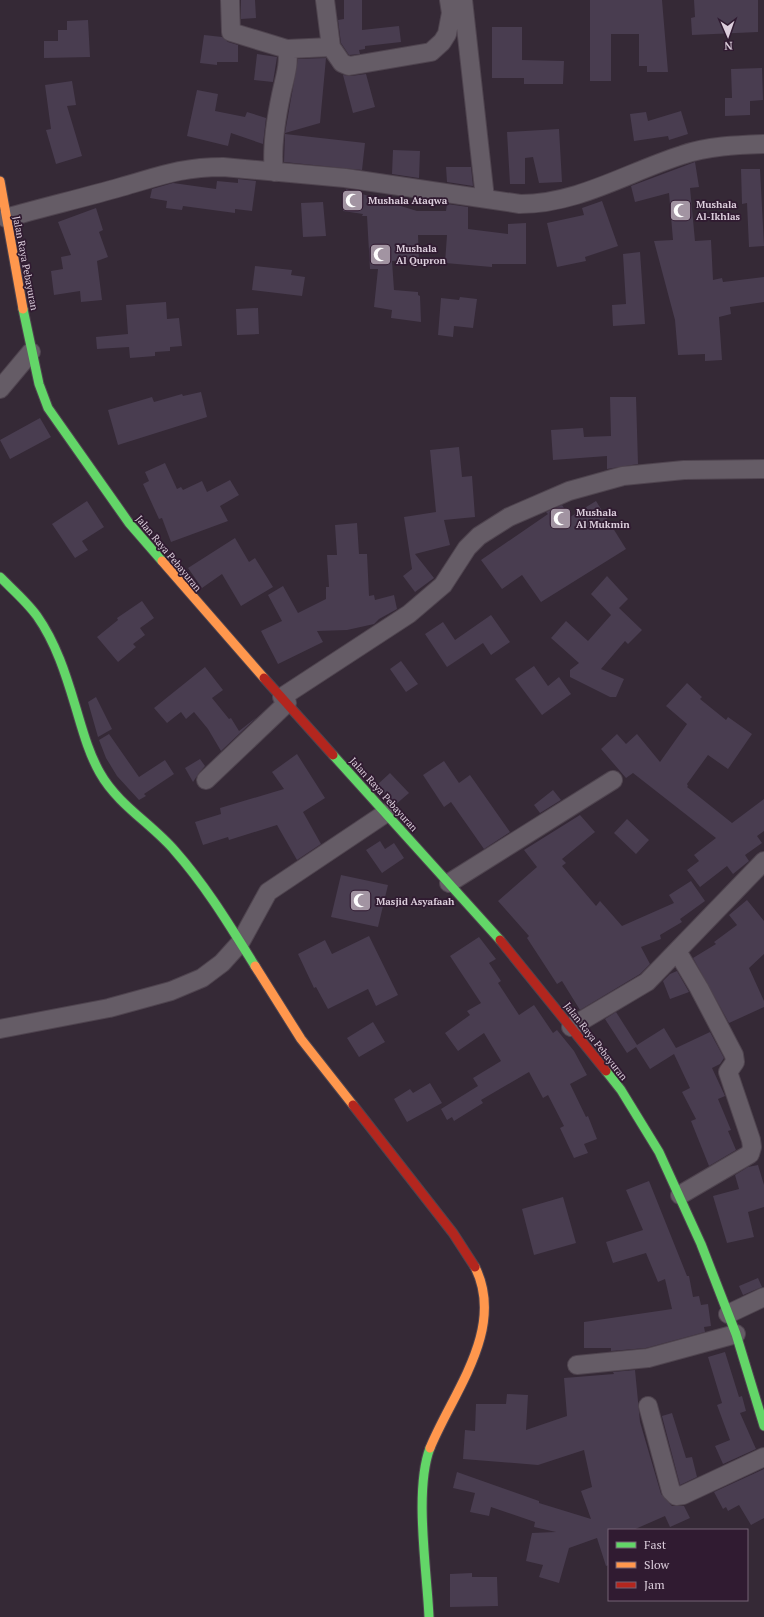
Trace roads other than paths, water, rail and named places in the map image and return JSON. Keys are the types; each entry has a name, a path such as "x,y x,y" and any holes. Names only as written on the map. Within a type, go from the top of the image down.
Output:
{"main road":[{"name":"Jalan Raya Pebayuran","path":"0,181 31,352 39,384 48,408 62,430 129,523 211,620 285,700 516,959 621,1090 642,1122 680,1196 736,1334 764,1426"},
{"path":"0,576 32,609 53,645 72,692 88,748 96,766 107,784 124,803 168,842 200,883 236,936 307,1048 409,1173 463,1246 477,1272 483,1290 485,1320 476,1349 442,1421 427,1457 424,1494 424,1540 429,1617"}],"street":[{"path":"230,0 231,32 288,49 331,47"},
{"path":"325,0 331,47 342,63 349,66 431,52 442,42 447,34 451,13 449,0"},
{"path":"463,0 484,198"},
{"path":"274,172 273,164 276,120 287,68 288,49"},
{"path":"6,218 184,168 223,167 345,178 520,204 553,202 567,199 684,154 711,148 764,144"},
{"path":"0,389 31,352"},
{"path":"206,780 285,700 408,614 443,585 471,544 479,536 509,517 568,491 623,476 684,470 764,469"},
{"path":"449,883 613,780"},
{"path":"0,1029 109,1008 170,991 202,978 222,963 236,936 268,892 386,813"},
{"path":"571,1027 647,982 764,861"},
{"path":"677,951 699,988 734,1055 735,1062 728,1072 752,1147 750,1154 680,1196"},
{"path":"728,1314 764,1297"},
{"path":"577,1365 648,1358 736,1334"},
{"path":"648,1406 671,1491 676,1496 683,1495 764,1457"}],"place":[{"name":"Mushala Ataqwa","path":"353,200"},
{"name":"Mushala Al-Ikhlas","path":"681,210"},
{"name":"Mushala Al Qupron","path":"380,254"},
{"name":"Mushala Al Mukmin","path":"560,518"},
{"name":"Masjid Asyafaah","path":"360,901"}]}
